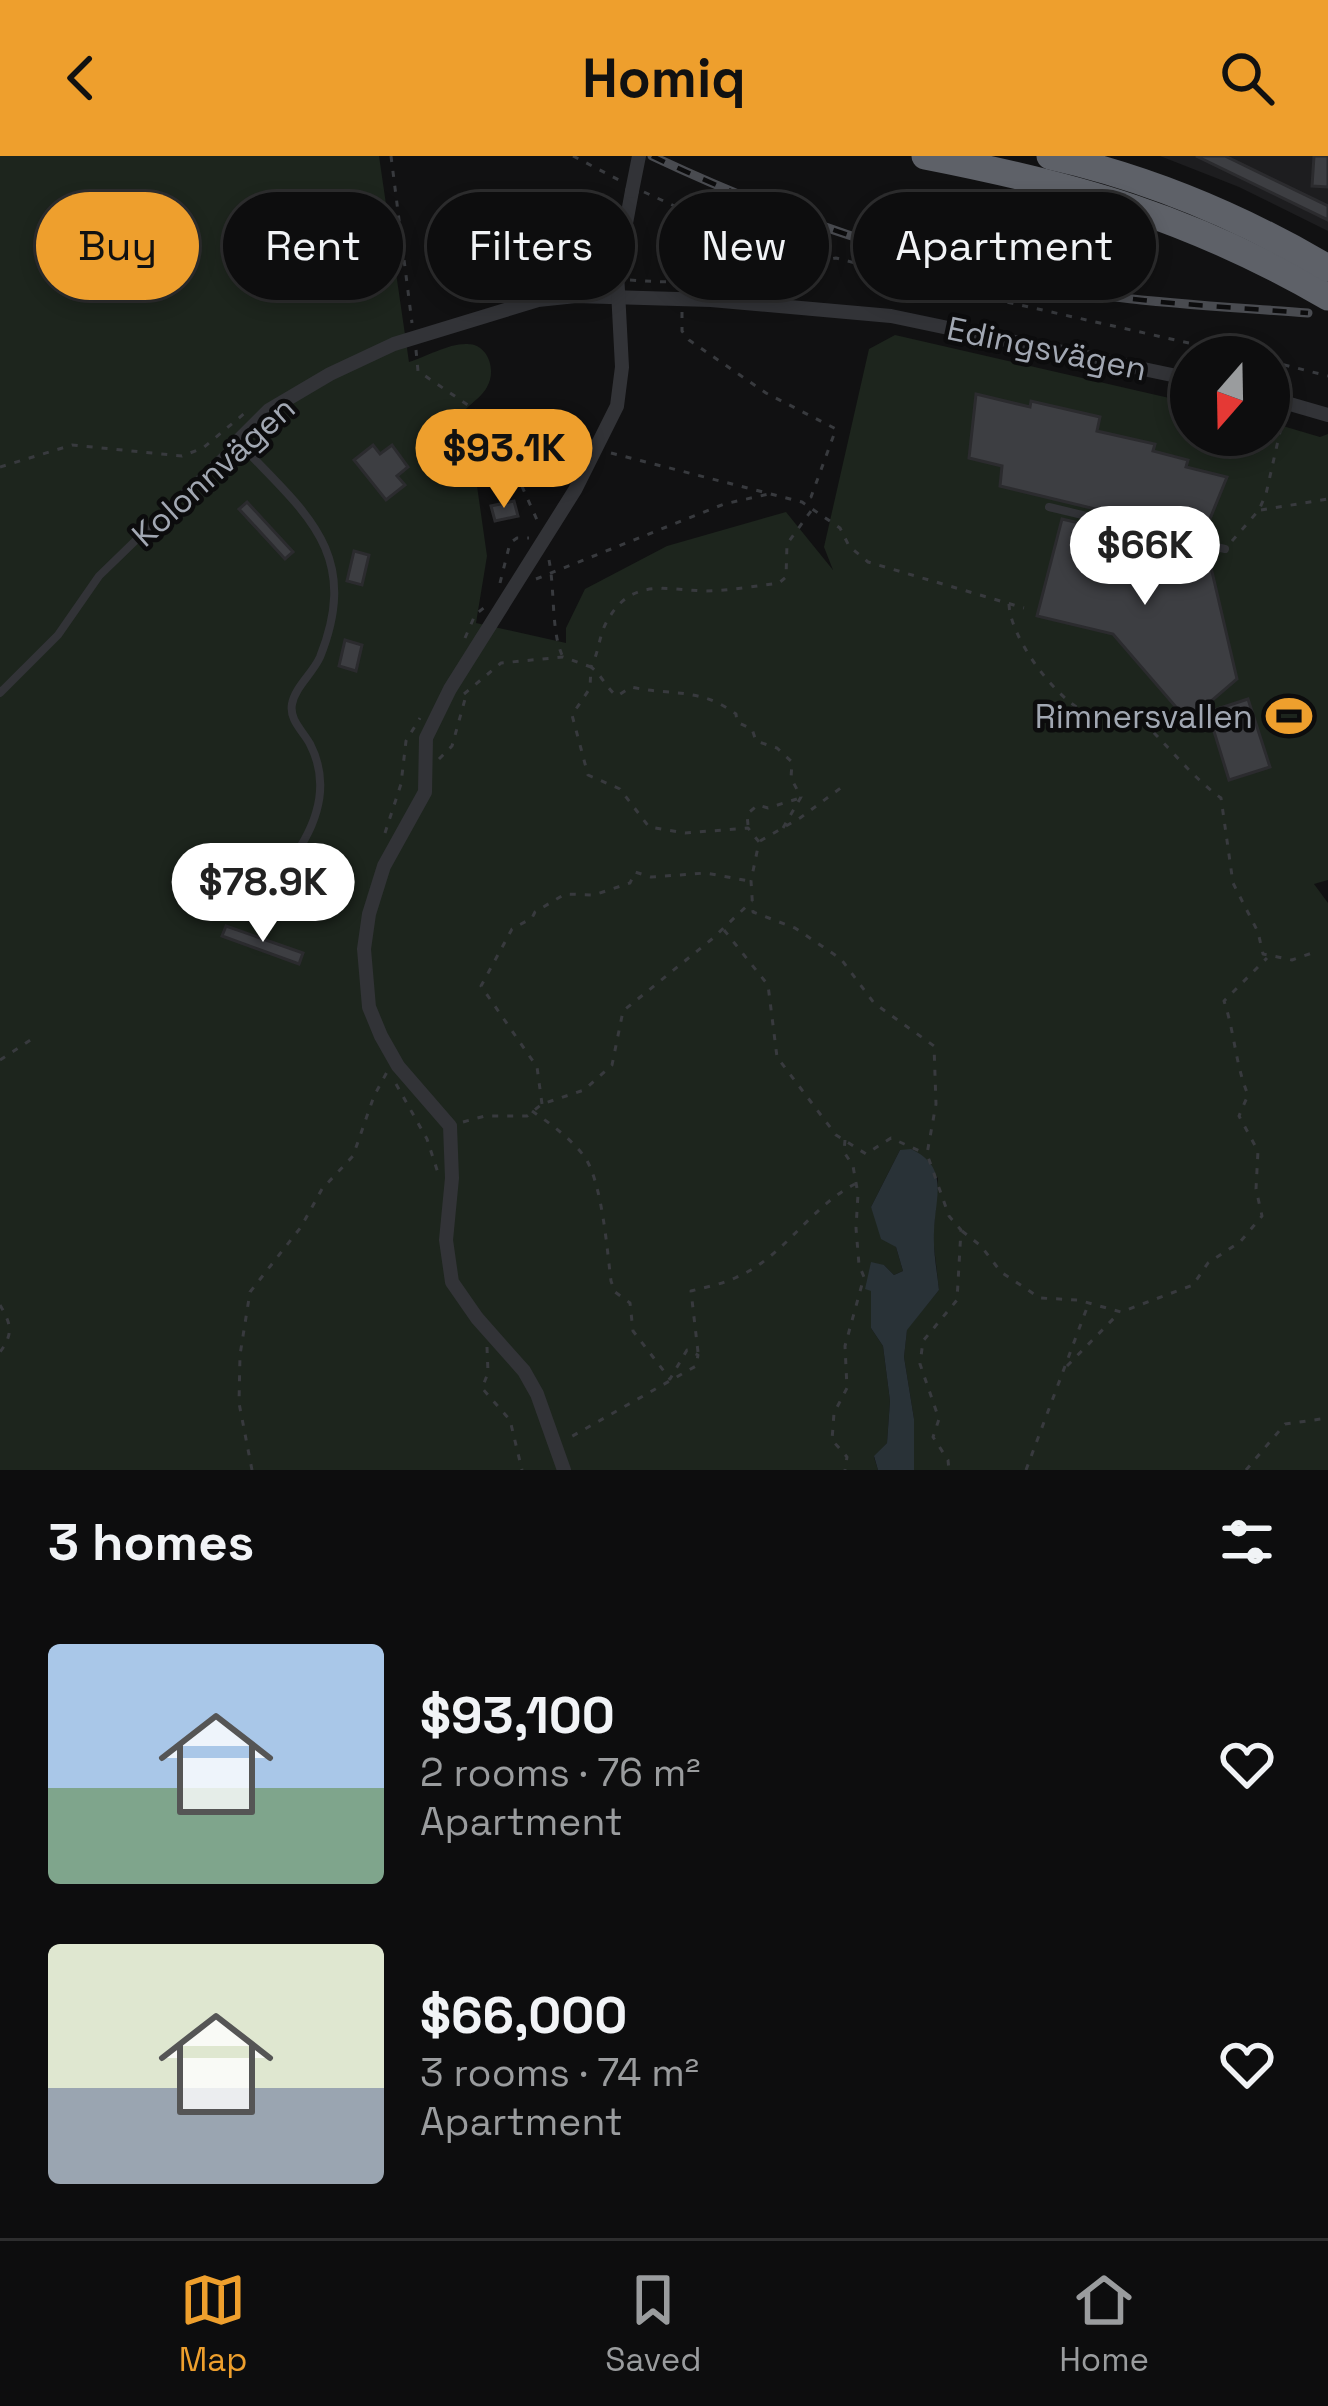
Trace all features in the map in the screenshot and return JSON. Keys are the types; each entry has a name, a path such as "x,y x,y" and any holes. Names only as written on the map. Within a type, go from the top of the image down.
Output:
{"highway":[{"path":"925,156 1058,184 1166,217 1256,256 1328,297"},
{"path":"1050,156 1174,192 1328,268"}],"street":[{"path":"632,192 639,156"},
{"name":"Kolonnvägen","path":"236,443 269,410 330,374 415,338 538,300"},
{"path":"564,1470 524,1371 452,1282 446,1240 452,1178 450,1126 398,1066 369,1007 364,977 369,914 384,866 425,792 426,738 598,449 617,406 622,367 616,300"},
{"name":"Edingsvägen","path":"711,300 891,316 1170,375"},
{"path":"1290,406 1328,416"}],"lane":[{"name":"Kolonnvägen","path":"0,693 58,635 99,575 236,443"},
{"path":"236,443 315,525 326,543 334,578 319,658 291,706 292,719 317,762 318,802 301,849 258,898"},
{"path":"1049,507 1225,549"}],"path":[{"path":"391,156 418,371 478,412 520,482 544,538 556,617 554,636 562,657"},
{"path":"573,156 659,198"},
{"path":"829,259 1170,339"},
{"path":"683,300 682,331 689,340 766,393 836,429 812,497 802,502"},
{"path":"1290,366 1328,376"},
{"path":"0,467 71,445 182,456 203,448 254,407"},
{"path":"598,449 802,502 840,527 849,546 868,562 1024,608"},
{"path":"1211,567 1259,510 1268,456"},
{"path":"515,588 724,505 771,494"},
{"path":"1259,510 1328,499"},
{"path":"748,827 685,833 649,826 620,789 588,775 572,715 590,688 604,625 628,596 653,586 707,591 779,584 786,577 787,544 811,511"},
{"path":"1009,604 1017,634 1049,683 1084,712 1144,722 1193,778 1221,798 1233,883 1267,958"},
{"path":"438,715 501,663 562,657 599,672 604,686 617,696 631,687 656,692 686,690 730,709 736,722 752,729 756,741 777,748 792,762 791,778 801,797"},
{"path":"426,774 452,746 466,692"},
{"path":"758,842 842,787"},
{"path":"801,797 768,808 758,805 747,814 748,827 758,842 751,881 753,912 795,928 841,959 874,1003 934,1046 936,1105 927,1154 949,1216 1001,1272 1040,1298 1121,1312"},
{"path":"783,828 801,797"},
{"path":"542,1104 537,1067 481,986 512,929 566,894 594,895 630,883 635,872 651,877 706,873 751,881"},
{"path":"450,1126 485,1116 527,1116 542,1104 584,1090 612,1065 622,1011 752,902"},
{"path":"723,929 768,985 777,1057 822,1118 866,1154 891,1138 927,1154"},
{"path":"1063,1370 1121,1312 1193,1285 1208,1263 1240,1242 1262,1216 1256,1190 1258,1151 1238,1116 1248,1095 1233,1057 1237,1039 1224,1001 1267,958 1292,960 1315,952"},
{"path":"0,1060 32,1039"},
{"path":"532,1112 557,1128 587,1160 615,1292 629,1303 633,1331 670,1379"},
{"path":"845,1140 844,1152 856,1183 859,1265 864,1277 845,1346 847,1388 834,1413 832,1440 847,1457 845,1470"},
{"path":"554,1446 696,1366 691,1291 739,1276 780,1247 829,1197 856,1183"},
{"path":"949,1470 933,1437 939,1419 920,1364 923,1341 956,1300 961,1229"},
{"path":"0,1304 11,1323 10,1339 0,1352"},
{"path":"1026,1470 1089,1304"},
{"path":"670,1379 687,1350 698,1355"},
{"path":"1246,1470 1285,1424 1328,1418"}],"shaded area":[{"path":"0,156 379,156 384,192 223,192 223,300 400,300 409,362 466,344 485,353 490,380 466,409 487,556 476,623 566,643 566,628 585,589 667,546 786,512 833,570 824,547 869,349 895,335 1170,398 1170,456 1290,456 1290,428 1320,437 1328,434 1328,880 1314,884 1328,903 1328,1470 914,1470 914,1419 904,1357 907,1329 939,1290 933,1238 938,1178 900,1150 871,1207 896,1247 903,1271 894,1275 884,1265 871,1290 871,1328 883,1346 890,1401 887,1443 874,1457 878,1470 0,1470"},
{"path":"1160,156 1328,156 1328,231 1239,187"},
{"path":"911,1149 931,1165 938,1184 934,1239 939,1290 907,1330 904,1357 914,1419 914,1470 878,1470 874,1456 887,1443 890,1401 883,1346 871,1328 871,1291 865,1289 871,1262 884,1265 894,1275 903,1271 896,1247 881,1239 871,1207 900,1150"}],"building":[{"path":"1196,156 1225,156 1328,206 1328,220"},
{"path":"1314,156 1328,156 1328,187 1312,186"},
{"path":"976,394 1100,417 1097,431 1155,444 1153,451 1188,460 1186,467 1227,477 1207,536 1000,486 1002,466 969,458"},
{"path":"373,445 380,454 392,445 408,467 397,476 405,485 386,500 354,460"},
{"path":"563,452 568,477 536,484 530,458"},
{"path":"514,501 518,516 495,521 491,506"},
{"path":"247,502 293,552 285,559 239,509"},
{"path":"1062,519 1212,554 1210,563 1237,679 1188,721 1113,634 1037,616"},
{"path":"354,551 369,555 362,585 347,581"},
{"path":"345,640 362,645 356,671 339,666"},
{"path":"1248,699 1270,767 1229,780 1208,712"},
{"path":"222,870 235,877 225,894 213,887"},
{"path":"226,926 303,953 299,964 222,936"}],"railway":[{"path":"652,156 820,225 996,276 1116,297 1308,313"}],"place":[{"name":"Rimnersvallen","path":"1289,716"}]}
